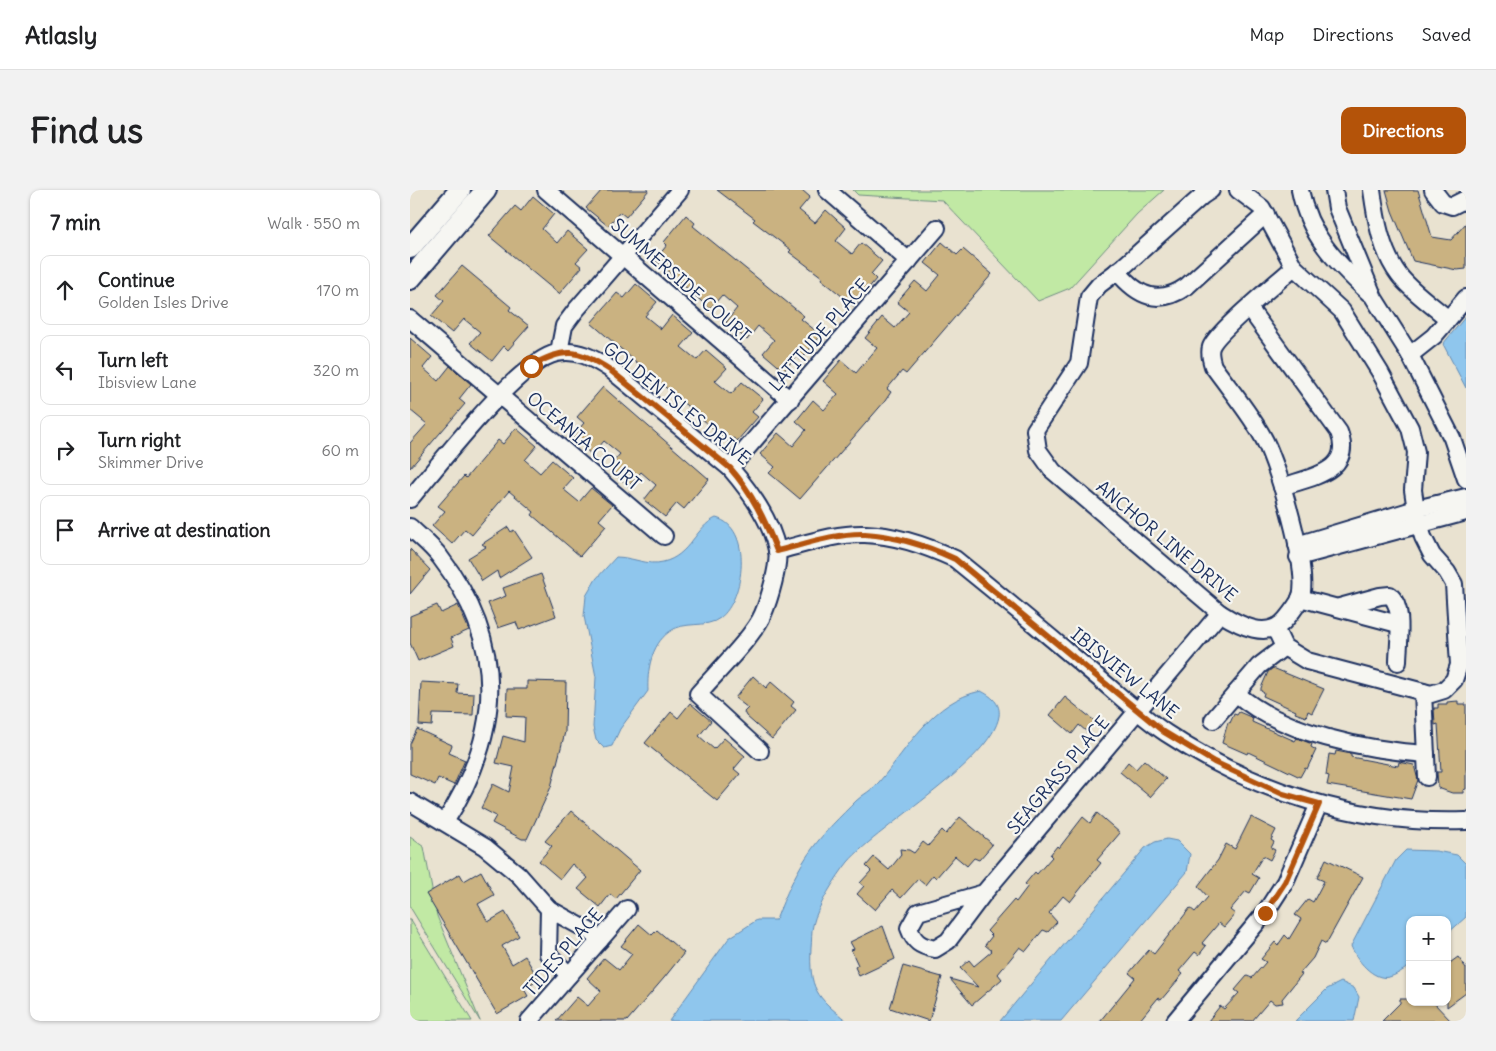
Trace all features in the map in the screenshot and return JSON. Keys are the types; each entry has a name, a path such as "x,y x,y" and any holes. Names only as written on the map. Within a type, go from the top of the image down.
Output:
{"street":[{"path":"410,248 460,190"},
{"path":"410,278 486,190"},
{"name":"SUMMERSIDE COURT","path":"546,190 790,400"},
{"path":"410,499 500,396 531,366 550,354 559,352 564,326 680,190"},
{"path":"827,190 909,261"},
{"name":"ANCHOR LINE DRIVE","path":"1212,190 1202,196 1117,271 1098,285 1089,297 1079,363 1035,430 1038,450 1052,471 1220,613 1246,627 1275,628"},
{"path":"1238,190 1252,198 1266,214 1294,267 1342,311 1380,372 1410,428 1416,452 1413,490 1418,517 1432,555 1447,572 1454,584 1459,665 1454,680 1444,690 1431,694 1306,661 1284,647 1275,628 1285,620 1300,598 1302,571 1298,551 1282,488 1265,441 1212,366 1210,357 1211,346 1221,333 1294,267"},
{"path":"1300,190 1303,206 1322,244 1374,298"},
{"path":"1334,190 1337,208 1374,298 1410,355 1452,438 1466,479"},
{"path":"1372,190 1379,227 1390,262 1400,277 1448,319"},
{"path":"1433,190 1443,202 1452,206 1466,200"},
{"path":"1117,271 1126,282 1143,294 1160,297 1176,294 1266,214"},
{"name":"LATITUDE PLACE","path":"730,468 937,228"},
{"path":"1410,355 1434,336 1466,298"},
{"path":"1249,308 1339,432 1342,441 1340,457 1331,470 1282,488"},
{"name":"OCEANIA COURT","path":"410,319 664,536"},
{"name":"GOLDEN ISLES DRIVE","path":"559,352 588,355 610,370 730,468 744,484 765,519 777,551 774,572 763,615 698,694 760,750"},
{"path":"1298,551 1418,517 1466,497"},
{"path":"1418,517 1466,512"},
{"path":"410,527 439,555 466,598 485,645 489,674 488,725 482,750 470,780 445,822"},
{"name":"IBISVIEW LANE","path":"777,551 829,538 865,534 924,545 955,559 1164,732 1214,762 1283,794 1319,804 1386,819 1466,821"},
{"path":"1340,607 1390,595 1397,606 1398,662"},
{"path":"1300,598 1340,607 1398,624"},
{"name":"SEAGRASS PLACE","path":"984,893 1220,613"},
{"path":"1213,720 1259,666 1284,647"},
{"path":"1423,692 1427,777"},
{"path":"1236,693 1263,711 1302,728 1364,746 1426,754"},
{"path":"410,802 486,847 519,875 549,909 589,931 600,940"},
{"path":"1176,1021 1265,913 1285,882 1319,804"},
{"path":"549,909 548,954 569,975"},
{"name":"TIDES PLACE","path":"529,1021 627,909"}],"green space":[{"path":"853,190 1164,190 1137,214 1070,288 1038,301 942,200 858,195"},
{"path":"410,837 424,847 437,916 480,1021 410,907"},
{"path":"410,919 472,1021 410,1021"}],"water":[{"path":"1466,316 1466,388 1443,344"},
{"path":"716,518 728,524 736,535 740,549 739,580 729,609 714,621 681,626 663,637 651,659 648,691 620,729 612,746 604,748 596,740 593,727 596,677 584,616 586,596 596,579 616,557 652,563 672,559 686,548 709,522"},
{"path":"981,691 992,698 998,707 999,716 992,734 977,753 957,772 863,847 848,862 818,910 812,931 811,973 813,982 821,998 847,1021 669,1021 729,938 757,920 776,920 796,874 817,843 856,801 877,785 923,727 949,705 964,696"},
{"path":"1167,839 1177,841 1190,854 1187,872 1061,1021 1000,1021 1145,848 1155,842"},
{"path":"1406,850 1436,851 1457,855 1466,864 1466,917 1451,930 1451,916 1406,916 1406,968 1389,977 1383,977 1377,976 1366,968 1351,946 1396,860"},
{"path":"1341,982 1354,988 1359,997 1354,1021 1295,1021 1327,989"}],"building":[{"path":"602,190 649,190 626,217 620,212 608,226 586,208"},
{"path":"717,190 802,190 810,197 799,210 815,223 826,210 846,228 836,241 852,254 861,243 882,261 871,274 876,279 854,306 821,279 822,277 789,252 791,250 753,221 755,219"},
{"path":"1386,190 1418,190 1432,237 1451,240 1466,223 1466,269 1457,270 1413,261 1392,211"},
{"path":"533,196 554,214 542,229 557,243 567,231 588,249 576,262 582,267 559,294 489,236 515,206 521,211"},
{"path":"686,215 695,223 693,226 804,316 801,319 821,335 801,360 796,356 784,371 763,353 774,340 758,326 747,340 726,322 737,308 722,295 710,309 655,260 667,245 664,242"},
{"path":"942,242 957,255 963,249 992,274 906,374 902,371 887,389 891,392 885,401 800,499 769,473 775,467 760,454 778,433 793,446 806,430 796,421 813,400 824,410 838,394 823,381 841,360 856,373 877,348 865,338 882,317 895,328 909,312 897,302 915,281 927,291 940,275 925,263"},
{"path":"462,266 511,307 509,310 529,326 508,350 504,346 492,361 470,343 480,332 464,319 452,333 431,316 444,301 437,295"},
{"path":"636,284 657,302 645,316 661,329 672,315 693,333 681,347 697,360 706,350 727,368 715,381 731,394 742,382 763,399 752,412 758,417 737,441 733,438 730,443 591,323 617,293 624,298"},
{"path":"410,338 432,357 423,368 438,381 450,366 471,384 459,399 465,404 410,468 410,443 427,424 410,410"},
{"path":"603,387 709,479 684,509 677,503 665,517 644,500 656,485 641,472 629,486 608,468 620,454 604,441 592,455 572,437 584,423 577,417"},
{"path":"516,428 537,446 525,460 540,473 552,460 573,478 563,489 579,502 591,488 612,505 599,520 606,526 580,556 532,515 534,512 509,491 472,535 465,529 452,544 432,526 445,511 438,506 464,476 466,478 498,440 503,444"},
{"path":"508,527 511,532 514,530 532,557 499,578 497,571 482,581 468,558 486,547 482,544"},
{"path":"410,549 430,570 410,594"},
{"path":"541,574 556,616 519,630 516,622 498,628 488,603 506,596 503,588"},
{"path":"437,605 441,613 458,605 469,630 451,638 454,646 418,661 410,643 410,616"},
{"path":"1273,668 1324,689 1312,713 1308,711 1306,717 1263,696 1264,693 1261,691 1261,688 1268,672"},
{"path":"753,676 766,688 771,682 794,702 791,706 796,710 772,739 746,716 744,712 748,708 735,698"},
{"path":"527,681 566,682 565,732 551,787 527,839 522,839 492,823 496,816 481,808 493,784 509,792 514,767 496,763 503,736 524,742 525,717 506,716 507,689 527,689"},
{"path":"421,682 458,684 457,693 474,694 473,715 433,714 432,726 419,725"},
{"path":"1065,697 1096,722 1087,732 1079,725 1072,734 1050,715"},
{"path":"1458,701 1458,704 1466,704 1466,789 1463,790 1463,793 1452,793 1438,788 1437,772 1441,772 1438,724 1435,725 1434,708 1438,708 1438,704"},
{"path":"690,703 711,721 699,736 714,749 724,738 745,756 734,769 740,774 717,801 645,743 671,712 678,718"},
{"path":"1239,712 1253,718 1252,722 1295,741 1297,738 1312,744 1311,747 1316,750 1307,769 1305,768 1300,777 1248,752 1247,754 1222,743 1228,722 1230,723 1234,714 1237,715"},
{"path":"417,729 452,745 449,753 465,760 454,785 438,778 435,785 410,774 410,744"},
{"path":"1336,751 1351,754 1351,757 1398,766 1399,762 1414,765 1418,780 1411,799 1327,785 1329,776 1326,775 1329,754 1335,755"},
{"path":"1144,760 1166,779 1150,797 1120,772 1128,762 1136,769"},
{"path":"571,811 640,870 616,899 610,894 600,907 578,889 588,878 572,864 560,879 539,861 552,846 545,841"},
{"path":"1097,813 1120,833 1097,860 1101,863 1070,902 1063,896 1049,913 1057,922 1048,932 1043,930 1026,951 1020,947 998,974 1002,979 972,1005 950,979 978,987 960,968 969,960 974,966 992,951 985,945 992,936 987,931 1014,900 1016,902 1028,886 1025,884 1052,857 1050,855 1057,846 1059,848 1083,817 1090,823"},
{"path":"960,817 992,845 979,860 974,858 967,866 955,856 936,878 933,875 925,885 918,879 901,898 892,890 875,910 857,894 864,886 860,883 871,871 866,866 874,857 889,870 901,855 900,849 909,850 914,853 923,842 928,846 942,830 946,834"},
{"path":"1251,817 1276,830 1271,840 1274,842 1271,848 1275,850 1270,860 1263,856 1252,874 1259,878 1250,893 1246,891 1230,910 1235,914 1224,927 1219,923 1202,943 1206,946 1199,955 1195,952 1179,971 1183,974 1161,1000 1158,998 1139,1021 1100,1021 1135,978 1129,973 1140,960 1149,950 1154,954 1190,908 1195,912 1208,897 1198,886 1218,860 1226,844 1235,849"},
{"path":"1326,859 1363,877 1326,944 1321,941 1313,958 1282,999 1283,1003 1275,1004 1270,1000 1252,1021 1208,1021 1220,1006 1224,1009 1239,993 1235,990 1247,976 1252,978 1266,962 1261,959 1275,942 1278,945 1285,935 1289,939 1301,919 1295,915 1308,899 1313,902 1324,881 1317,878"},
{"path":"481,871 494,895 478,904 488,922 505,912 519,936 502,946 512,964 525,956 539,980 524,989 528,996 497,1014 426,894 460,874 464,881"},
{"path":"639,924 652,935 657,930 684,953 664,978 627,1021 556,1021 577,997 588,1006 601,991 587,978 604,958 619,970 632,954 621,946"},
{"path":"883,926 895,959 859,976 855,967 858,965 851,950 854,949 850,942"},
{"path":"1458,957 1466,968 1466,993 1451,1004 1451,962"},
{"path":"903,966 942,977 929,1021 890,1008"},
{"path":"1400,999 1406,999 1406,1006 1437,1006 1451,1021 1382,1021 1400,1003"}],"route":[{"path":"531,366 550,354 569,352 588,355 610,370 730,468 744,484 765,519 777,551 829,538 865,534 924,545 955,559 1164,732 1214,762 1283,794 1319,804 1285,882 1265,913"}]}
